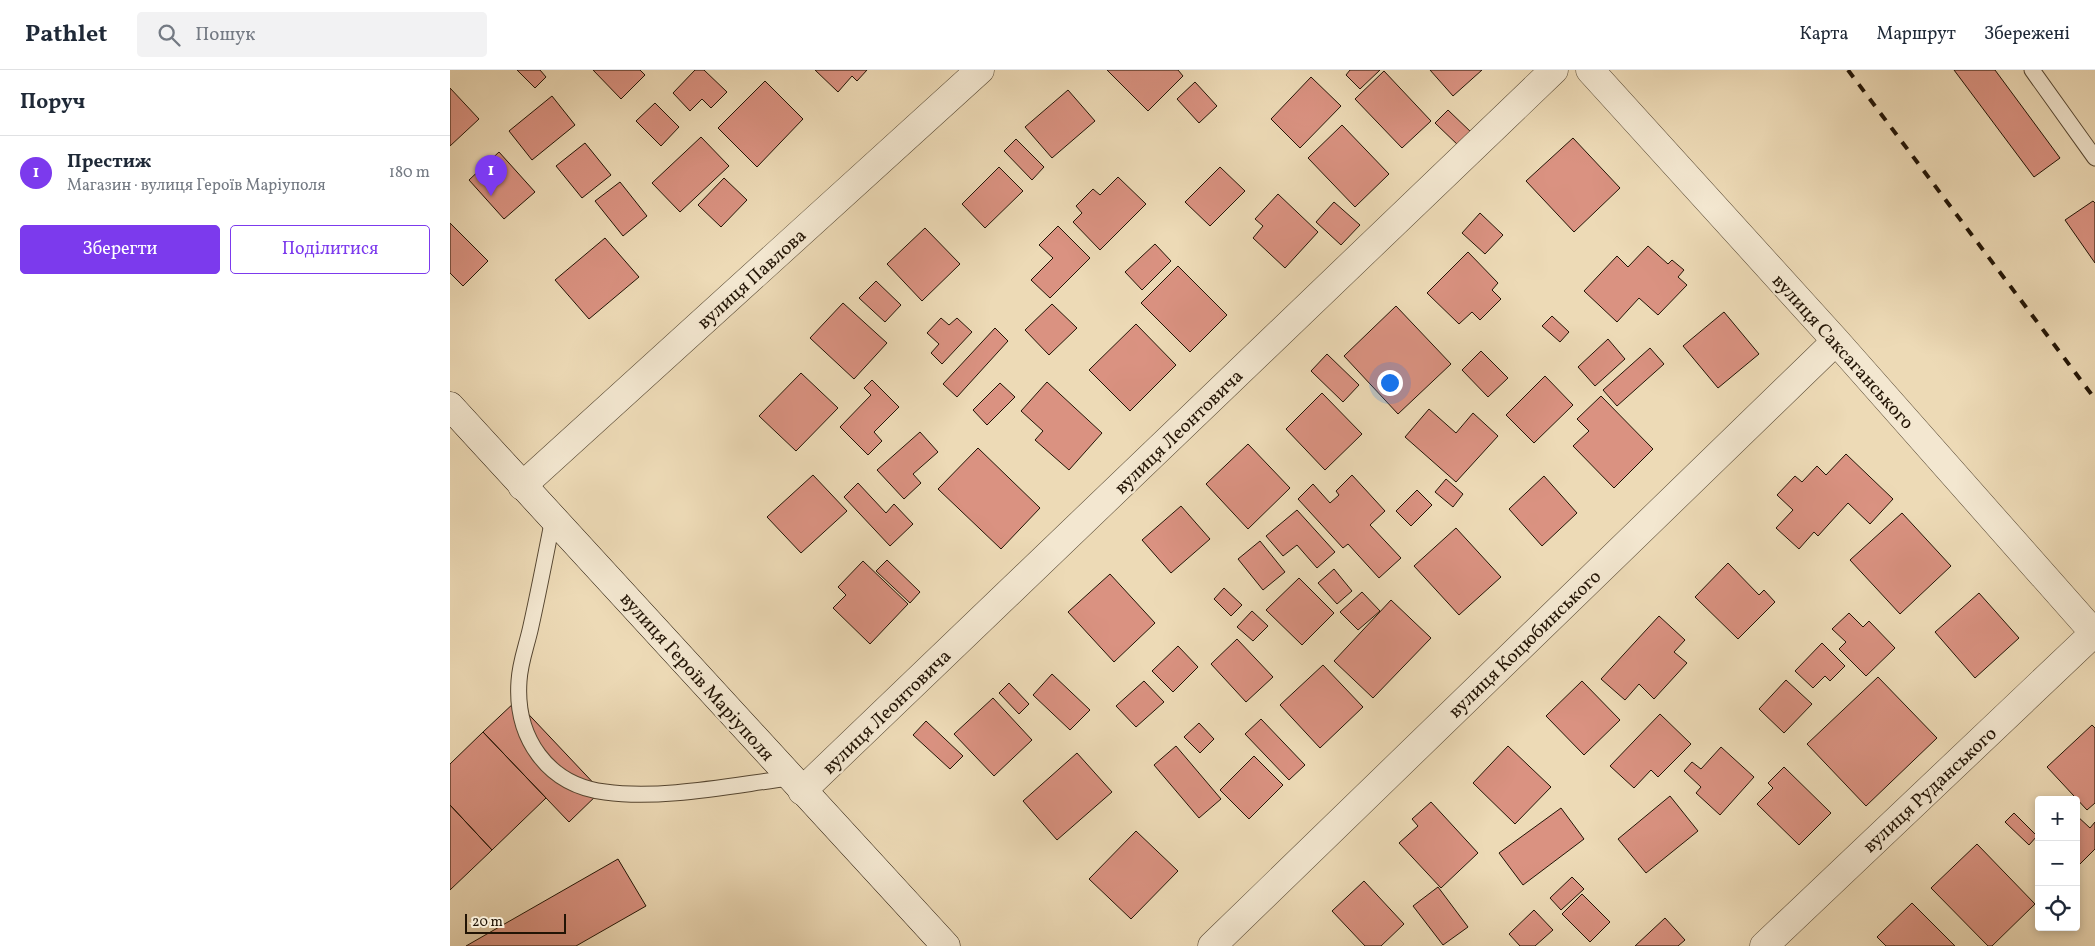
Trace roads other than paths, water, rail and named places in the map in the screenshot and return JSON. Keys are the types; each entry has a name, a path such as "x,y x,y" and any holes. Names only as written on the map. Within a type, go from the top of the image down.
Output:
{"street":[{"name":"вулиця Павлова","path":"522,486 980,70"},
{"name":"вулиця Леонтовича","path":"796,784 1554,70"},
{"name":"вулиця Саксаганського","path":"1590,70 1836,341 2095,634"},
{"name":"вулиця Коцюбинського","path":"1212,946 1836,341"},
{"name":"вулиця Героїв Маріуполя","path":"450,406 946,946"},
{"name":"вулиця Руданського","path":"1764,946 2095,634"}],"lane":[{"path":"2032,70 2095,158"},
{"path":"554,518 521,666 519,684 524,726 534,748 549,768 572,783 604,792 646,794 796,784"}],"railway":[{"path":"1848,70 2095,399"}],"place":[{"name":"Престиж","path":"491,196"}]}
